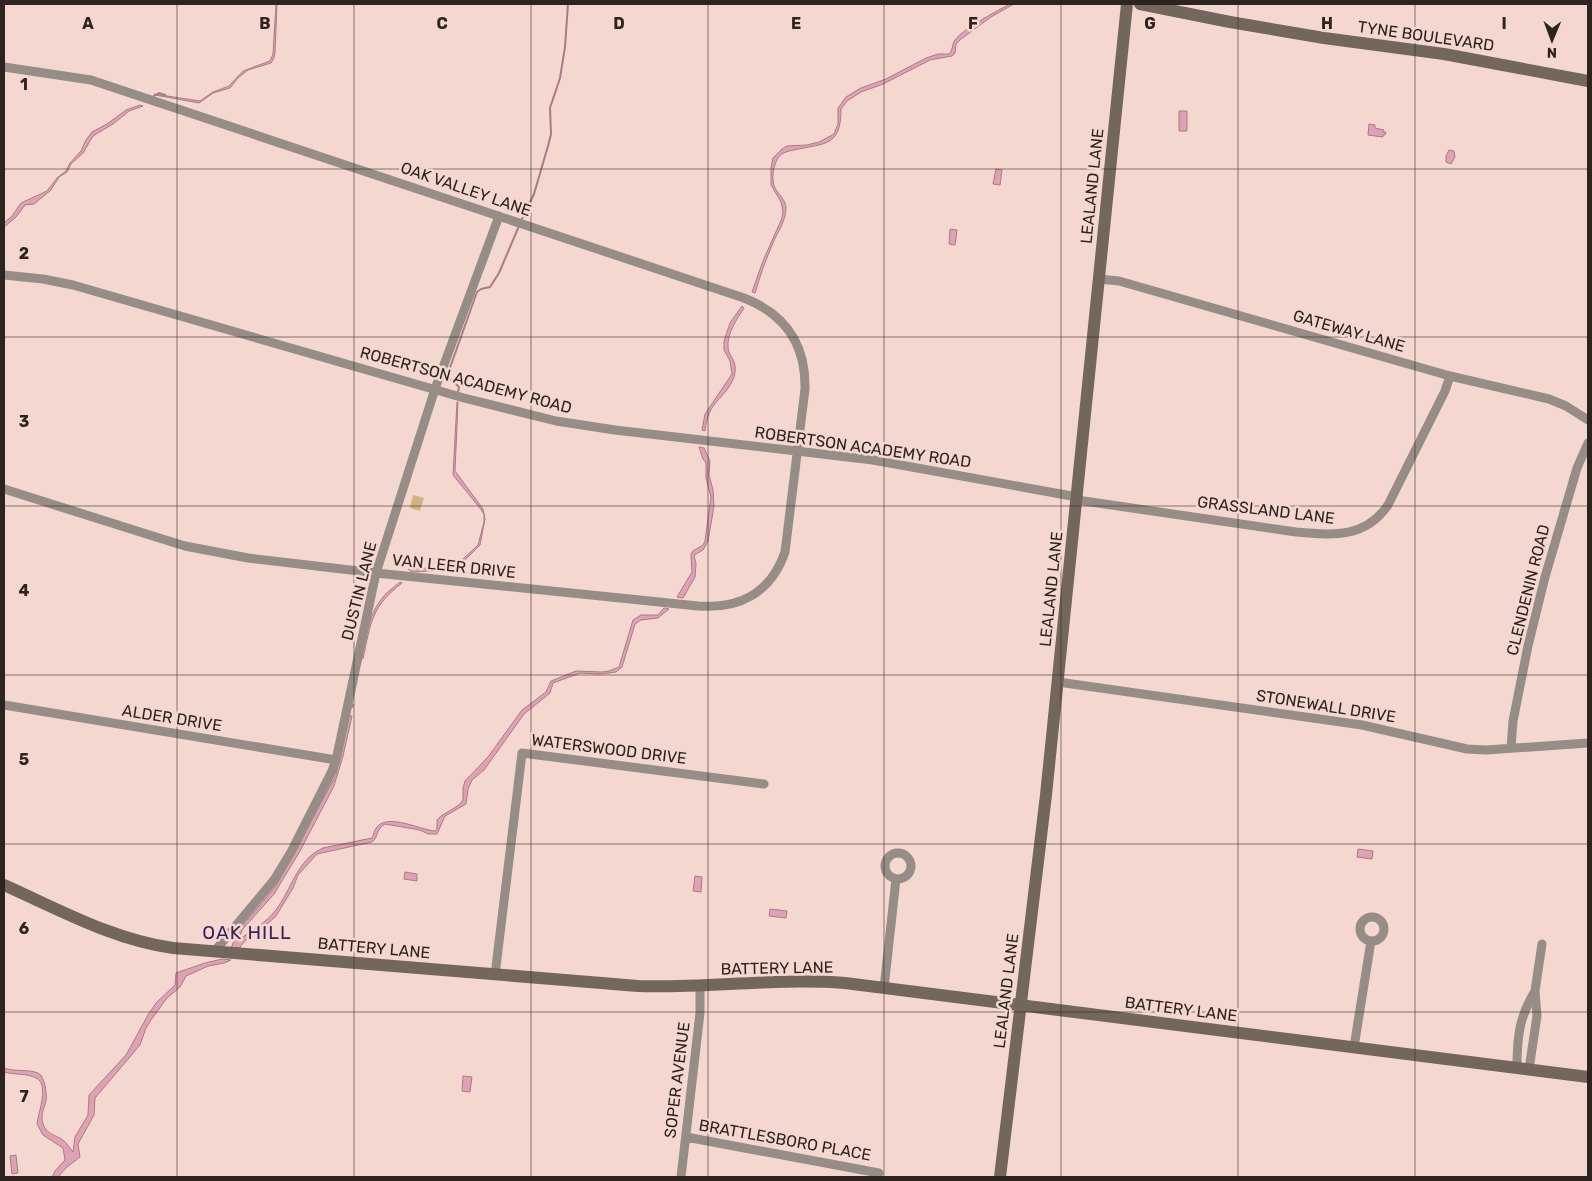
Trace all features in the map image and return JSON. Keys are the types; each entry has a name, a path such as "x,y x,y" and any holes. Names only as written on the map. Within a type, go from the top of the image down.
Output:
{"street":[{"name":"LEALAND LANE","path":"1000,1177 1033,910 1058,682 1127,4"},
{"name":"TYNE BOULEVARD","path":"1140,4 1230,22 1478,60 1588,81"},
{"name":"OAK VALLEY LANE","path":"4,67 91,80 744,298 762,306 777,317 795,340 804,367 805,389 798,451"},
{"name":"DUSTIN LANE","path":"214,952 274,880 315,806 336,760 376,574 435,388 499,216"},
{"name":"ROBERTSON ACADEMY ROAD","path":"4,276 43,279 73,285 509,410 570,423 873,460 1077,499"},
{"name":"GATEWAY LANE","path":"1099,278 1138,286 1450,376 1549,399 1566,406 1588,420"},
{"name":"GRASSLAND LANE","path":"1077,499 1296,532 1340,535 1354,532 1377,519 1388,505 1438,406 1450,376"},
{"name":"CLENDENIN ROAD","path":"1511,748 1513,721 1528,646 1545,577 1577,468 1588,444"},
{"name":"VAN LEER DRIVE","path":"4,489 185,546 266,561 376,574 703,606 730,605 748,598 763,586 776,571 782,559 787,541 798,451"},
{"name":"STONEWALL DRIVE","path":"1058,682 1362,724 1467,749 1588,743"},
{"name":"ALDER DRIVE","path":"4,705 336,760"},
{"name":"WATERSWOOD DRIVE","path":"495,975 522,752 764,784"},
{"path":"884,988 896,879"},
{"name":"BATTERY LANE","path":"4,885 103,929 136,941 164,947 620,985 700,987 797,981 845,984 1588,1077"},
{"path":"1354,1047 1371,941"},
{"path":"1523,1069 1536,1016 1535,991 1542,944"},
{"name":"SOPER AVENUE","path":"681,1177 700,1013 700,987"},
{"path":"1523,1069 1517,1043 1521,1018 1535,991"},
{"name":"BRATTLESBORO PLACE","path":"686,1137 879,1171"}],"shaded area":[{"path":"276,4 275,53 271,63 248,70 230,88 213,93 199,103 154,94 200,101 213,92 229,86 243,71 270,61 273,54"},
{"path":"1010,4 1014,4 991,17 961,39 956,44 955,53 952,56 930,60 883,84 861,92 847,101 841,109 838,130 829,141 787,152 779,156 774,169 773,181 775,188 785,202 786,213 755,293 752,292 782,218 781,202 771,185 773,158 787,146 819,142 834,134 838,124 838,108 846,97 861,88 886,79 926,58 938,54 949,54 959,35"},
{"path":"140,105 143,106 129,111 113,124 93,136 83,153 71,164 67,172 59,177 51,190 34,204 25,205 16,217 4,227 4,223 12,216 21,203 47,191 57,178 66,171 92,132 126,110"},
{"path":"1179,111 1187,111 1187,131 1179,131"},
{"path":"1369,124 1384,130 1383,132 1386,132 1385,135 1383,137 1368,135"},
{"path":"1449,150 1454,151 1455,157 1451,164 1446,162"},
{"path":"996,169 1002,170 1000,185 993,184"},
{"path":"950,229 957,230 955,245 949,244"},
{"path":"742,306 744,308 733,326 728,342 728,350 735,367 734,377 726,391 713,406 705,431 702,430 705,414 732,374 730,361 724,350 724,341 730,323"},
{"path":"457,402 455,471 483,509 484,514 453,475"},
{"path":"699,447 704,448 710,461 709,475 713,490 714,506 708,541 703,550 694,555 696,564 695,577 683,598 677,597 692,572 691,554 703,545 705,541 711,497 706,478 706,463"},
{"path":"413,495 424,498 420,511 410,508"},
{"path":"484,514 485,519 480,545 463,562 452,568 451,566 463,559 478,545 484,522"},
{"path":"414,567 433,569 445,567 446,570 412,572 408,569"},
{"path":"400,582 402,583 384,600 374,616 363,659 361,658 368,628 376,607 384,596"},
{"path":"664,608 669,609 658,618 641,620 635,624 622,667 616,672 601,674 580,673 553,683 550,693 524,714 484,770 472,780 468,789 466,804 445,816 437,834 428,834 420,830 385,824 372,842 317,854 298,875 293,888 276,916 247,939 239,948 231,948 238,931 276,886 336,775 349,716 352,716 334,786 300,851 274,894 242,930 239,940 271,916 281,903 300,868 314,853 323,848 372,838 377,827 382,823 405,823 435,831 437,829 437,820 459,805 463,800 465,781 488,757 522,710 546,692 551,681 576,671 602,672 619,667 633,620 641,615 658,615"},
{"path":"1358,849 1373,851 1372,859 1357,857"},
{"path":"405,872 417,874 417,881 404,879"},
{"path":"695,876 702,877 701,892 693,891"},
{"path":"770,909 787,911 786,918 769,916"},
{"path":"222,959 231,960 208,966 186,976 180,987 167,998 146,1028 140,1045 95,1098 94,1115 78,1144 80,1157 58,1177 52,1177 65,1160 63,1148 43,1135 37,1124 43,1092 40,1081 29,1075 4,1072 4,1068 34,1072 40,1075 44,1081 46,1094 42,1115 44,1127 51,1134 63,1140 73,1152 75,1137 88,1115 89,1095 126,1055 156,1003 175,985 176,973"},
{"path":"463,1076 472,1077 470,1092 462,1091"},
{"path":"16,1155 18,1173 12,1174 10,1156"}],"waterway":[{"path":"521,221 534,194 551,134 550,108 560,78 565,47 568,4"},
{"path":"152,97 159,93 165,95"},
{"path":"458,392 459,387 447,376 477,292 490,287 499,273 519,226"}],"district":[{"name":"OAK HILL","path":"247,932"}]}
